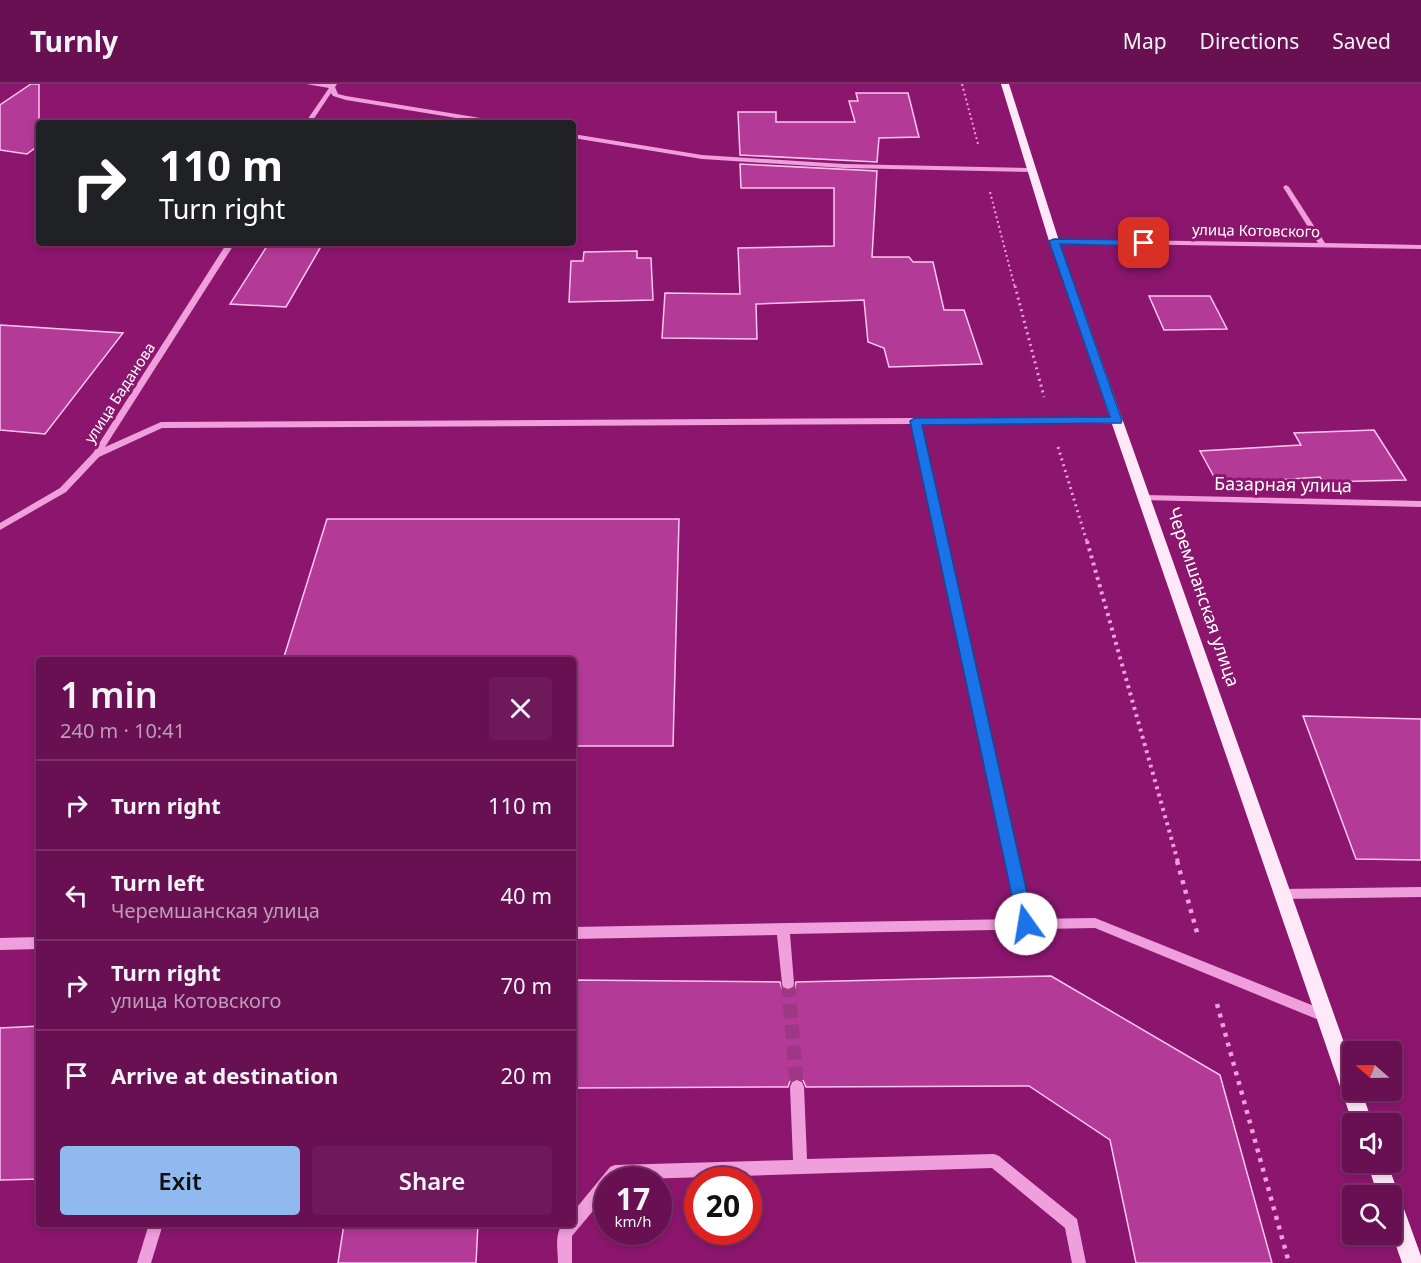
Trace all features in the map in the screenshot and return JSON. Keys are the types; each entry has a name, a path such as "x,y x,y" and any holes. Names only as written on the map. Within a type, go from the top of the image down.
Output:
{"main road":[{"name":"Черемшанская улица","path":"1005,84 1054,241 1359,1113"},
{"path":"1402,1233 1413,1263"}],"street":[{"path":"309,84 333,85"},
{"path":"310,120 333,85"},
{"path":"333,85 334,95 346,98 481,120"},
{"path":"576,137 702,158 843,166 1031,170"},
{"path":"1286,187 1323,246"},
{"name":"улица Котовского","path":"1054,241 1421,247"},
{"name":"улица Баданова","path":"0,527 63,490 96,455 229,246"},
{"path":"96,455 161,425 1117,420"},
{"path":"915,421 1026,924"},
{"name":"Базарная улица","path":"1145,498 1421,504"},
{"path":"1283,894 1421,892"},
{"path":"576,933 1095,923 1207,966 1324,1016"},
{"path":"783,929 788,982"},
{"path":"0,944 36,943"},
{"path":"796,1087 800,1167"},
{"path":"672,1170 994,1161 1072,1224 1079,1263"},
{"path":"576,1220 594,1198"},
{"path":"144,1263 155,1227"},
{"path":"565,1263 565,1233 570,1227"}],"path":[{"path":"962,84 1050,421 1109,614 1289,1263"}],"building":[{"path":"31,84 39,84 36,147 27,154 0,150 0,105"},
{"path":"856,93 908,93 919,137 879,138 877,162 740,155 738,112 776,112 776,122 855,122 849,101 858,101"},
{"path":"740,164 877,171 872,257 909,257 913,262 933,262 944,310 964,310 982,364 889,367 884,348 868,342 864,300 756,304 757,339 662,338 665,293 740,294 738,248 834,246 834,188 741,188"},
{"path":"267,246 321,246 286,307 230,304"},
{"path":"637,251 637,258 651,258 653,300 569,302 571,261 583,261 584,252"},
{"path":"1149,296 1210,296 1227,329 1164,330"},
{"path":"0,325 123,333 45,434 0,430"},
{"path":"1374,430 1406,480 1323,482 1320,477 1218,484 1200,451 1301,445 1294,433"},
{"path":"327,519 679,519 673,746 576,746 576,657 284,657"},
{"path":"1303,716 1421,719 1421,860 1356,859"},
{"path":"1051,976 1220,1075 1272,1263 1136,1263 1110,1140 1029,1086 806,1087 803,1080 796,1078 790,1081 788,1087 576,1088 576,980 780,982 782,989 789,991 795,988 796,982"},
{"path":"36,1026 36,1179 0,1180 0,1028"},
{"path":"344,1227 478,1227 476,1263 338,1263"}],"tunnel":[{"path":"788,983 797,1087"}],"route":[{"path":"1026,924 915,421 1117,420 1054,241 1144,243"}]}
